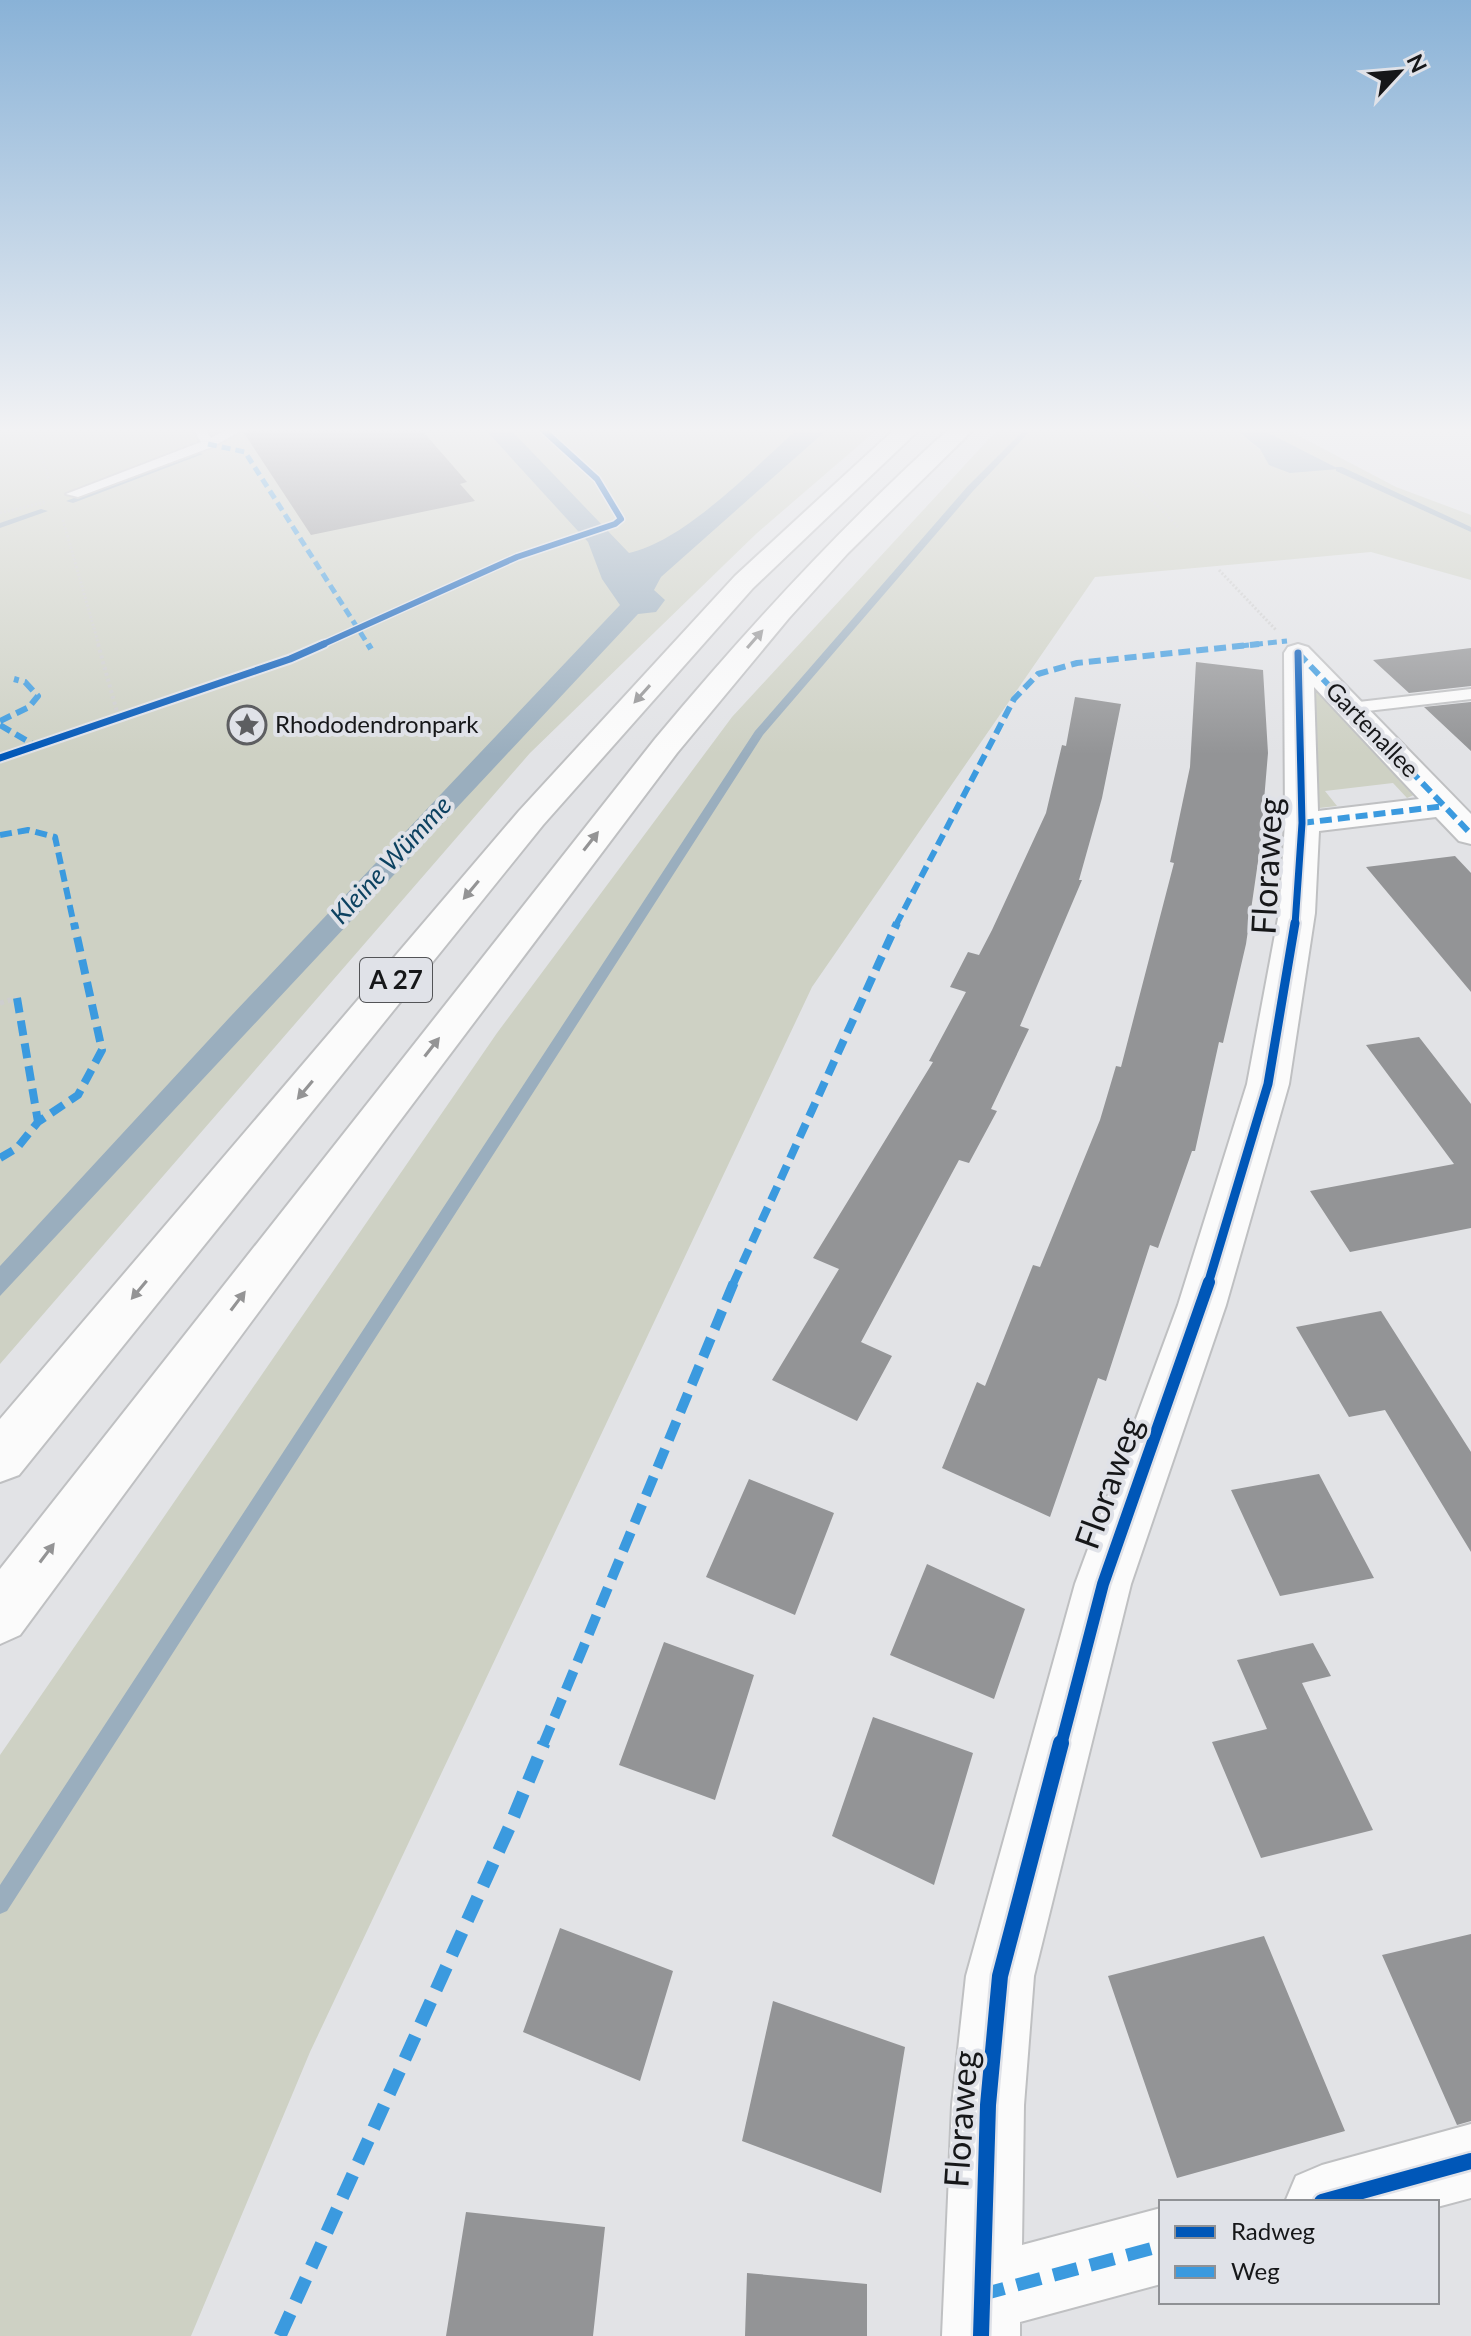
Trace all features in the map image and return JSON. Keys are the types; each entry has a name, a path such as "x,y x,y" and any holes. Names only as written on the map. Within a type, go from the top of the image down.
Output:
{"main road":[{"name":"A 27","path":"0,1458 531,818 744,582 794,536"},
{"name":"A 27","path":"0,1615 385,1109 703,701 794,595 854,536"},
{"name":"Gartenallee","path":"1288,642 1471,833"},
{"name":"Floraweg","path":"981,2316 988,2105 1000,1976 1103,1584 1202,1305 1268,1084 1297,913 1302,823 1288,642"},
{"name":"Gartenallee","path":"1302,823 1445,806"},
{"path":"0,1440 105,1331"},
{"path":"1329,2200 1471,2161"},
{"path":"981,2316 1159,2247"}],"lane":[{"path":"1350,708 1471,694"}],"path":[{"path":"68,536 119,719"},
{"path":"1219,570 1288,642"},
{"path":"0,1003 17,998"}],"shaded area":[{"name":"Rhododendronpark","path":"0,536 754,536 530,753 0,1364"},
{"path":"899,536 1471,536 1471,580 1371,552 1095,577 812,987 310,2052 191,2336 0,2336 0,1755 497,1033 732,717"},
{"path":"1310,677 1416,794 1407,798 1393,783 1325,791 1337,806 1313,806"}],"water":[{"name":"Kleine Wümme","path":"583,536 613,536 629,553 668,536 707,536 661,577 654,590 665,600 656,612 638,614 0,1296 0,1266 230,1017 620,605 602,579 588,542"}],"building":[{"path":"1471,648 1471,686 1409,693 1373,660"},
{"path":"1196,662 1263,670 1268,753 1260,848 1246,944 1223,1043 1219,1042 1195,1151 1192,1151 1158,1248 1150,1245 1106,1381 1098,1378 1050,1517 942,1468 977,1382 985,1386 1033,1265 1040,1267 1100,1120 1116,1066 1121,1067 1174,863 1170,862 1190,767"},
{"path":"1075,697 1121,704 1102,798 1079,880 1082,880 1020,1026 1029,1029 991,1109 997,1111 969,1163 959,1160 861,1342 892,1356 857,1421 772,1380 839,1269 813,1258 933,1062 929,1061 966,992 950,987 968,952 979,955 1046,813 1062,745 1066,746"},
{"path":"1471,702 1471,751 1424,707"},
{"path":"1455,856 1471,873 1471,992 1366,867"},
{"path":"1419,1037 1471,1104 1471,1228 1350,1252 1310,1191 1454,1164 1366,1045"},
{"path":"1381,1311 1471,1452 1471,1552 1385,1410 1349,1417 1296,1327"},
{"path":"1319,1474 1374,1578 1280,1596 1231,1490"},
{"path":"749,1479 834,1513 795,1615 706,1577"},
{"path":"927,1564 1025,1609 994,1699 890,1655"},
{"path":"664,1642 754,1675 715,1800 619,1765"},
{"path":"1313,1643 1331,1676 1302,1683 1373,1830 1261,1858 1212,1742 1267,1729 1237,1660"},
{"path":"873,1717 973,1753 934,1885 832,1836"},
{"path":"560,1928 673,1971 640,2081 523,2032"},
{"path":"1471,1934 1471,2121 1457,2125 1382,1955"},
{"path":"1264,1936 1345,2131 1177,2178 1108,1976"},
{"path":"773,2001 905,2047 881,2193 742,2141"},
{"path":"466,2212 605,2227 593,2336 446,2336"},
{"path":"747,2273 867,2284 867,2336 745,2336"}],"waterway":[{"path":"0,1904 759,733 929,536"}],"marked path":[{"path":"299,536 371,649"},
{"path":"280,2336 509,1828 731,1289 895,927 1014,699 1038,674 1077,663 1287,641"},
{"path":"1298,653 1471,834"},
{"path":"0,721 29,707 38,696 25,682 14,679"},
{"path":"0,725 36,746"},
{"path":"1302,823 1445,806"},
{"path":"0,835 28,830 55,837 102,1050 78,1095 38,1122 17,1148 0,1158"},
{"path":"17,998 38,1122"},
{"path":"980,2295 1159,2247"}],"cycle path":[{"path":"0,758 290,659 517,557 579,536"},
{"path":"981,2336 988,2105 1000,1976 1103,1584 1202,1305 1268,1084 1297,913 1302,823 1298,653"},
{"path":"1329,2200 1471,2161"}],"place":[{"name":"Rhododendronpark","path":"247,725"}]}
